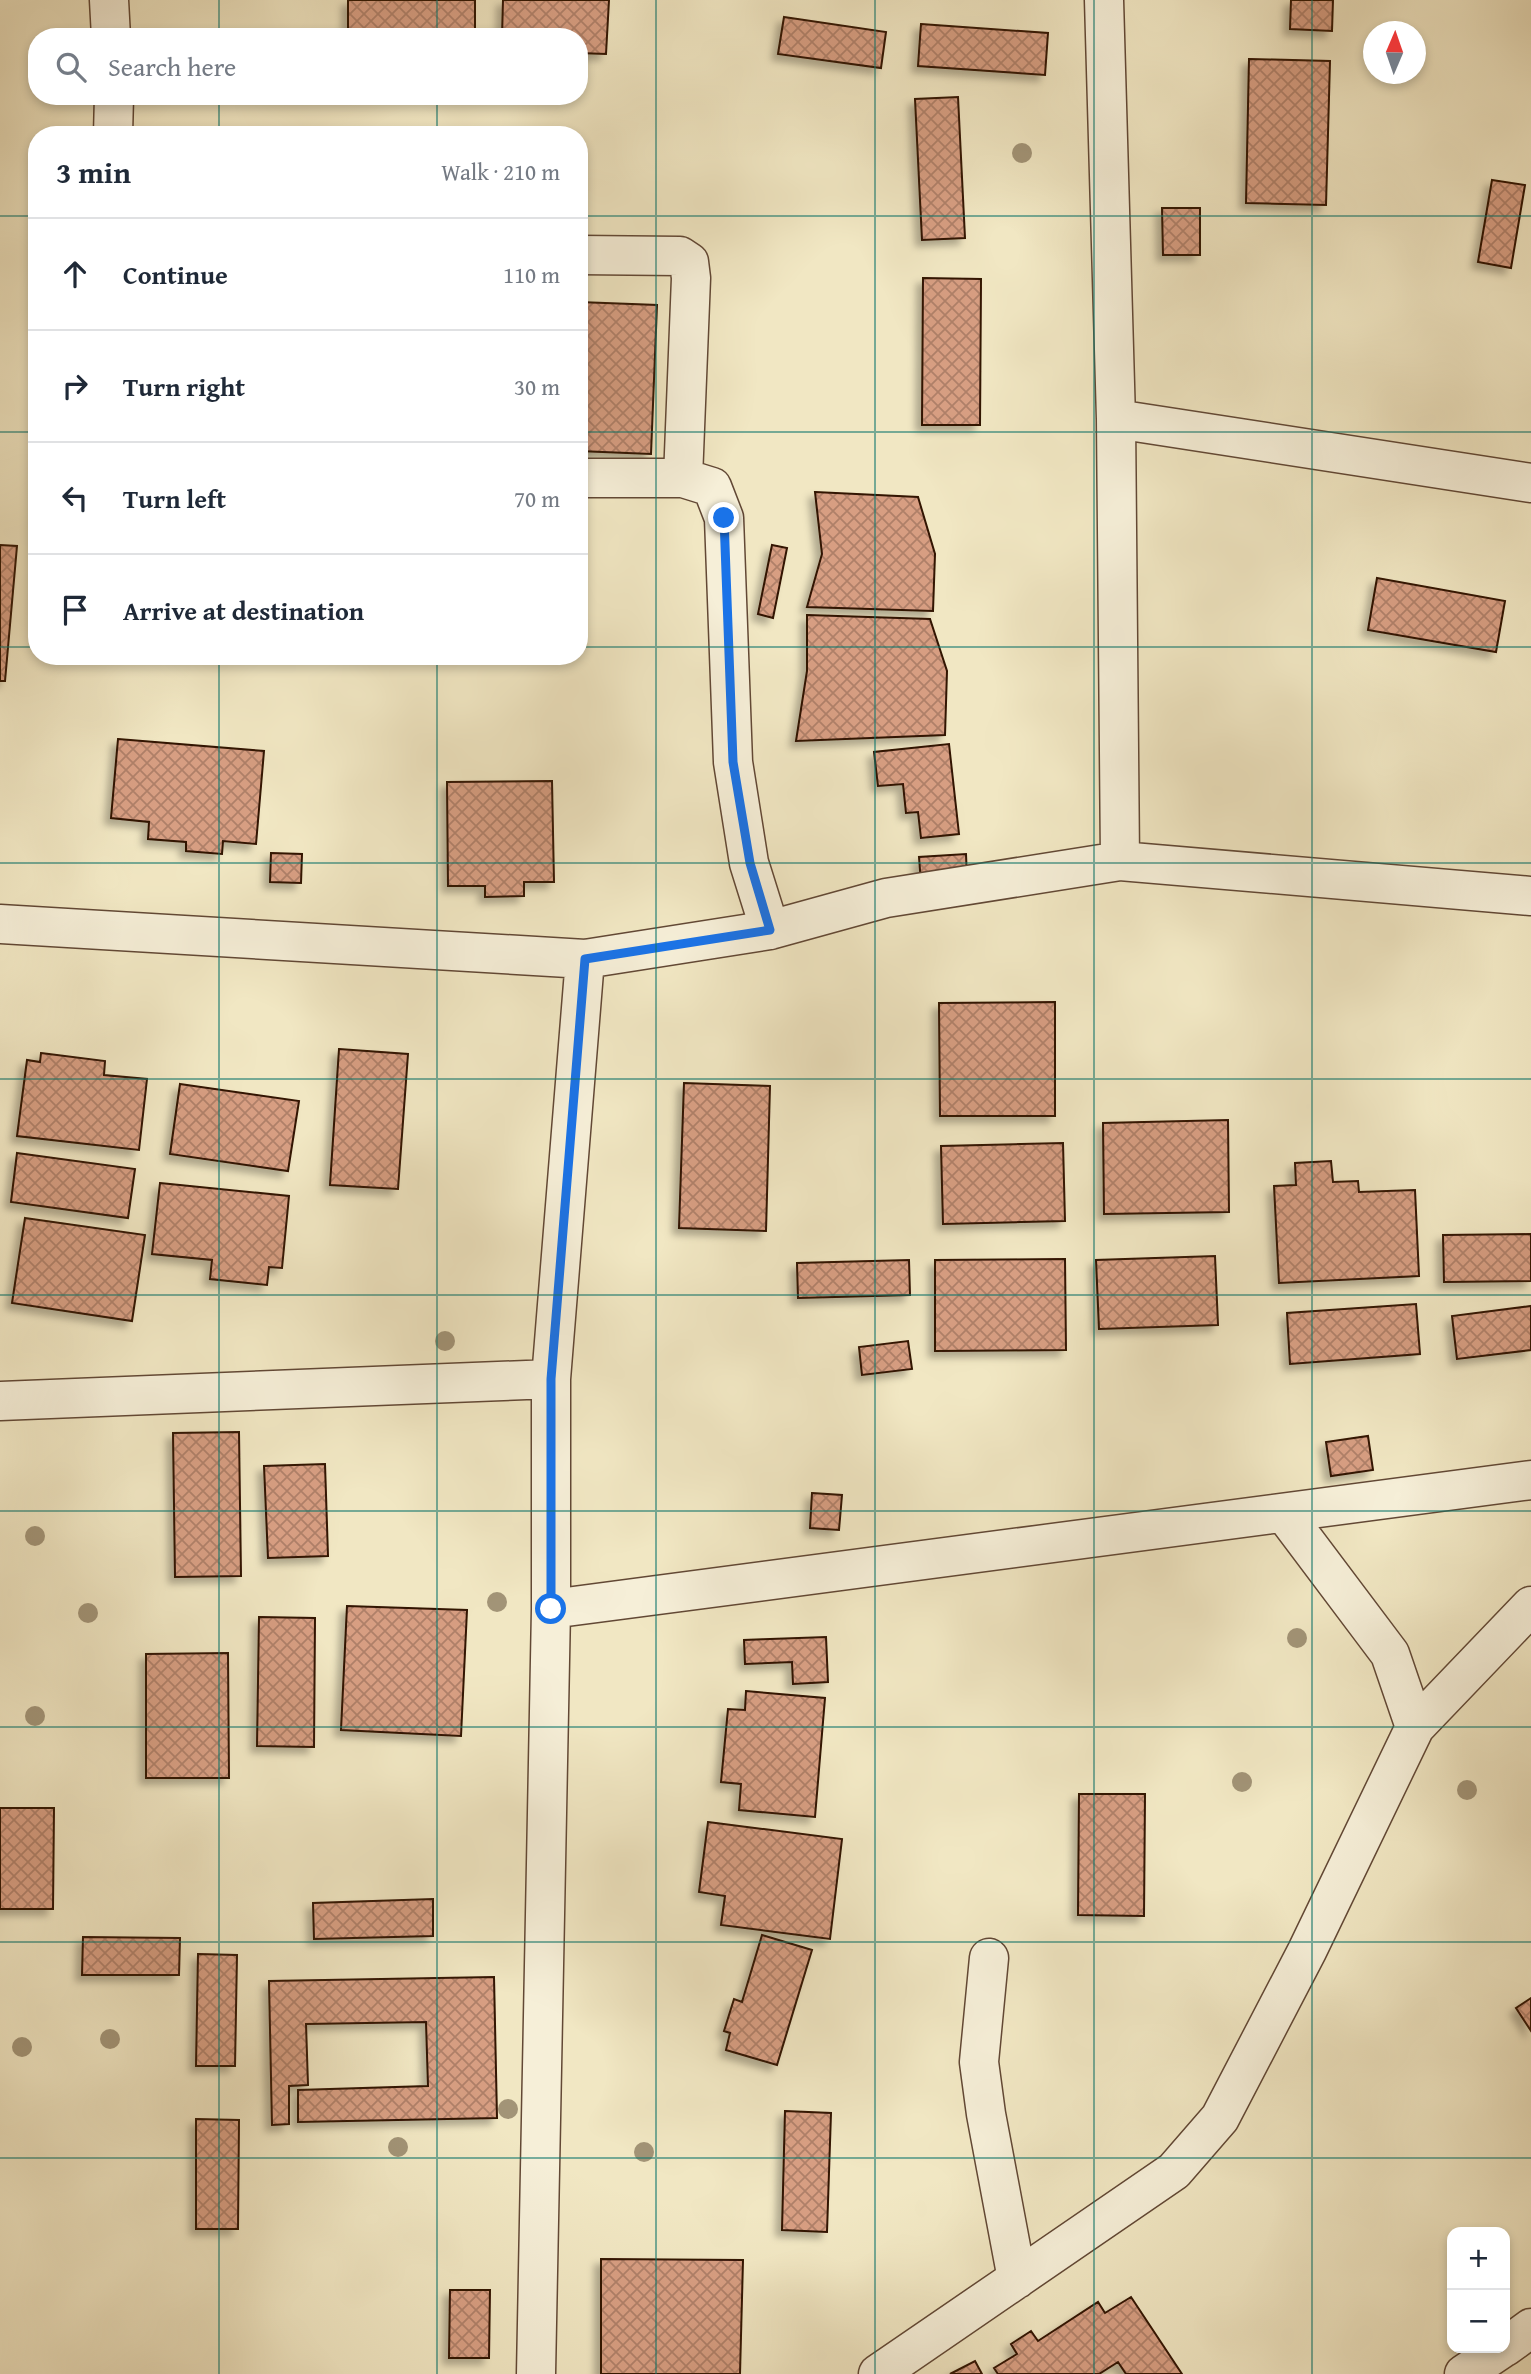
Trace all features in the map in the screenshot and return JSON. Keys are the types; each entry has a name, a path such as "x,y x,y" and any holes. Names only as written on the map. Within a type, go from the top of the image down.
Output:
{"street":[{"path":"108,0 110,28"},
{"path":"1104,0 1116,419 1120,861"},
{"path":"113,126 114,105"},
{"path":"588,255 680,256 689,262 691,278 683,478"},
{"path":"1116,419 1531,483"},
{"path":"588,478 683,478 712,487 724,518 733,762 750,863 770,930"},
{"path":"0,925 585,959 770,930 886,898 1120,861 1531,896"},
{"path":"536,2374 551,1609 551,1379 585,959"},
{"path":"0,1401 551,1379"},
{"path":"551,1609 1531,1480"},
{"path":"1284,1513 1390,1654 1415,1727"},
{"path":"878,2374 1174,2171 1220,2119 1307,1951 1415,1727 1531,1606"},
{"path":"989,1958 979,2062 1017,2279"},
{"path":"1464,2374 1519,2339"}],"building":[{"path":"348,0 475,0 475,28 348,28"},
{"path":"503,0 609,0 606,54 588,53 588,28 502,28"},
{"path":"1291,0 1333,0 1332,31 1290,29"},
{"path":"784,17 886,32 881,68 778,54"},
{"path":"921,24 1048,33 1045,75 918,66"},
{"path":"1249,59 1330,61 1326,205 1246,203"},
{"path":"958,97 965,238 922,240 915,99"},
{"path":"1492,180 1525,185 1511,268 1478,262"},
{"path":"1162,208 1200,208 1200,255 1163,255"},
{"path":"923,278 981,279 980,425 922,425"},
{"path":"588,302 657,305 651,454 588,451"},
{"path":"815,492 918,497 935,554 933,611 807,607 822,554"},
{"path":"0,545 17,546 5,681 0,681"},
{"path":"772,545 787,548 773,618 758,614"},
{"path":"1377,578 1505,601 1496,652 1368,630"},
{"path":"807,615 930,619 947,671 945,735 796,741 807,671"},
{"path":"118,739 264,751 256,844 223,841 222,854 186,851 186,842 148,839 149,822 111,818"},
{"path":"949,744 959,834 921,838 918,812 906,813 903,784 878,786 874,752"},
{"path":"552,781 554,882 524,882 524,896 485,897 485,886 448,886 447,782"},
{"path":"271,853 302,854 301,883 270,882"},
{"path":"966,854 967,880 921,883 919,857"},
{"path":"1055,1002 1055,1116 940,1116 939,1003"},
{"path":"339,1049 408,1054 398,1189 330,1185"},
{"path":"41,1053 105,1061 104,1075 147,1079 139,1150 17,1136 27,1060 40,1062"},
{"path":"684,1083 770,1086 766,1231 679,1228"},
{"path":"180,1084 299,1101 288,1171 170,1154"},
{"path":"1228,1120 1229,1212 1104,1214 1103,1123"},
{"path":"1063,1143 1065,1221 943,1224 941,1146"},
{"path":"17,1153 135,1169 128,1218 11,1202"},
{"path":"1331,1161 1333,1182 1358,1181 1359,1192 1415,1190 1419,1276 1279,1283 1274,1186 1296,1185 1295,1163"},
{"path":"160,1183 289,1196 282,1268 269,1267 267,1285 210,1279 212,1260 152,1254"},
{"path":"25,1218 145,1235 132,1321 12,1303"},
{"path":"1531,1234 1531,1281 1444,1282 1443,1235"},
{"path":"1215,1256 1218,1325 1099,1329 1096,1260"},
{"path":"1065,1259 1066,1350 935,1351 935,1260"},
{"path":"909,1260 910,1295 798,1298 797,1263"},
{"path":"1416,1304 1420,1354 1290,1364 1287,1313"},
{"path":"1531,1306 1531,1350 1457,1359 1452,1316"},
{"path":"908,1341 912,1369 862,1375 859,1347"},
{"path":"239,1432 241,1576 175,1577 173,1433"},
{"path":"1368,1436 1373,1470 1331,1476 1326,1442"},
{"path":"325,1464 328,1556 268,1558 264,1466"},
{"path":"812,1493 842,1495 839,1530 810,1528"},
{"path":"347,1606 467,1610 461,1736 341,1730"},
{"path":"259,1617 315,1618 314,1747 257,1746"},
{"path":"826,1637 828,1682 793,1684 792,1662 745,1664 744,1640"},
{"path":"228,1653 229,1778 146,1778 146,1654"},
{"path":"746,1691 825,1698 815,1817 739,1810 741,1784 721,1782 728,1709 745,1710"},
{"path":"1079,1794 1145,1794 1144,1916 1078,1915"},
{"path":"0,1808 54,1808 53,1909 0,1909"},
{"path":"708,1822 842,1839 830,1939 721,1925 725,1896 699,1892"},
{"path":"433,1899 433,1936 314,1939 313,1903"},
{"path":"762,1935 812,1950 777,2065 726,2050 730,2033 724,2031 734,1999 742,2002"},
{"path":"83,1937 180,1938 179,1975 82,1975"},
{"path":"198,1954 237,1955 235,2066 196,2066"},
{"path":"494,1977 497,2118 298,2122 298,2090 428,2086 426,2022 306,2024 308,2085 289,2086 289,2124 272,2125 269,1981"},
{"path":"1531,1998 1531,2031 1516,2008"},
{"path":"785,2111 831,2113 827,2232 782,2230"},
{"path":"196,2119 239,2120 238,2229 196,2229"},
{"path":"601,2259 743,2260 740,2374 601,2374"},
{"path":"450,2290 490,2290 489,2358 449,2358"},
{"path":"1131,2297 1182,2374 1126,2374 1118,2362 1099,2374 998,2374 994,2368 1017,2354 1011,2344 1031,2331 1038,2341 1098,2302 1105,2313"},
{"path":"975,2361 982,2374 950,2374"}],"route":[{"path":"551,1609 551,1379 585,959 770,930 750,863 733,762 724,518"}]}
